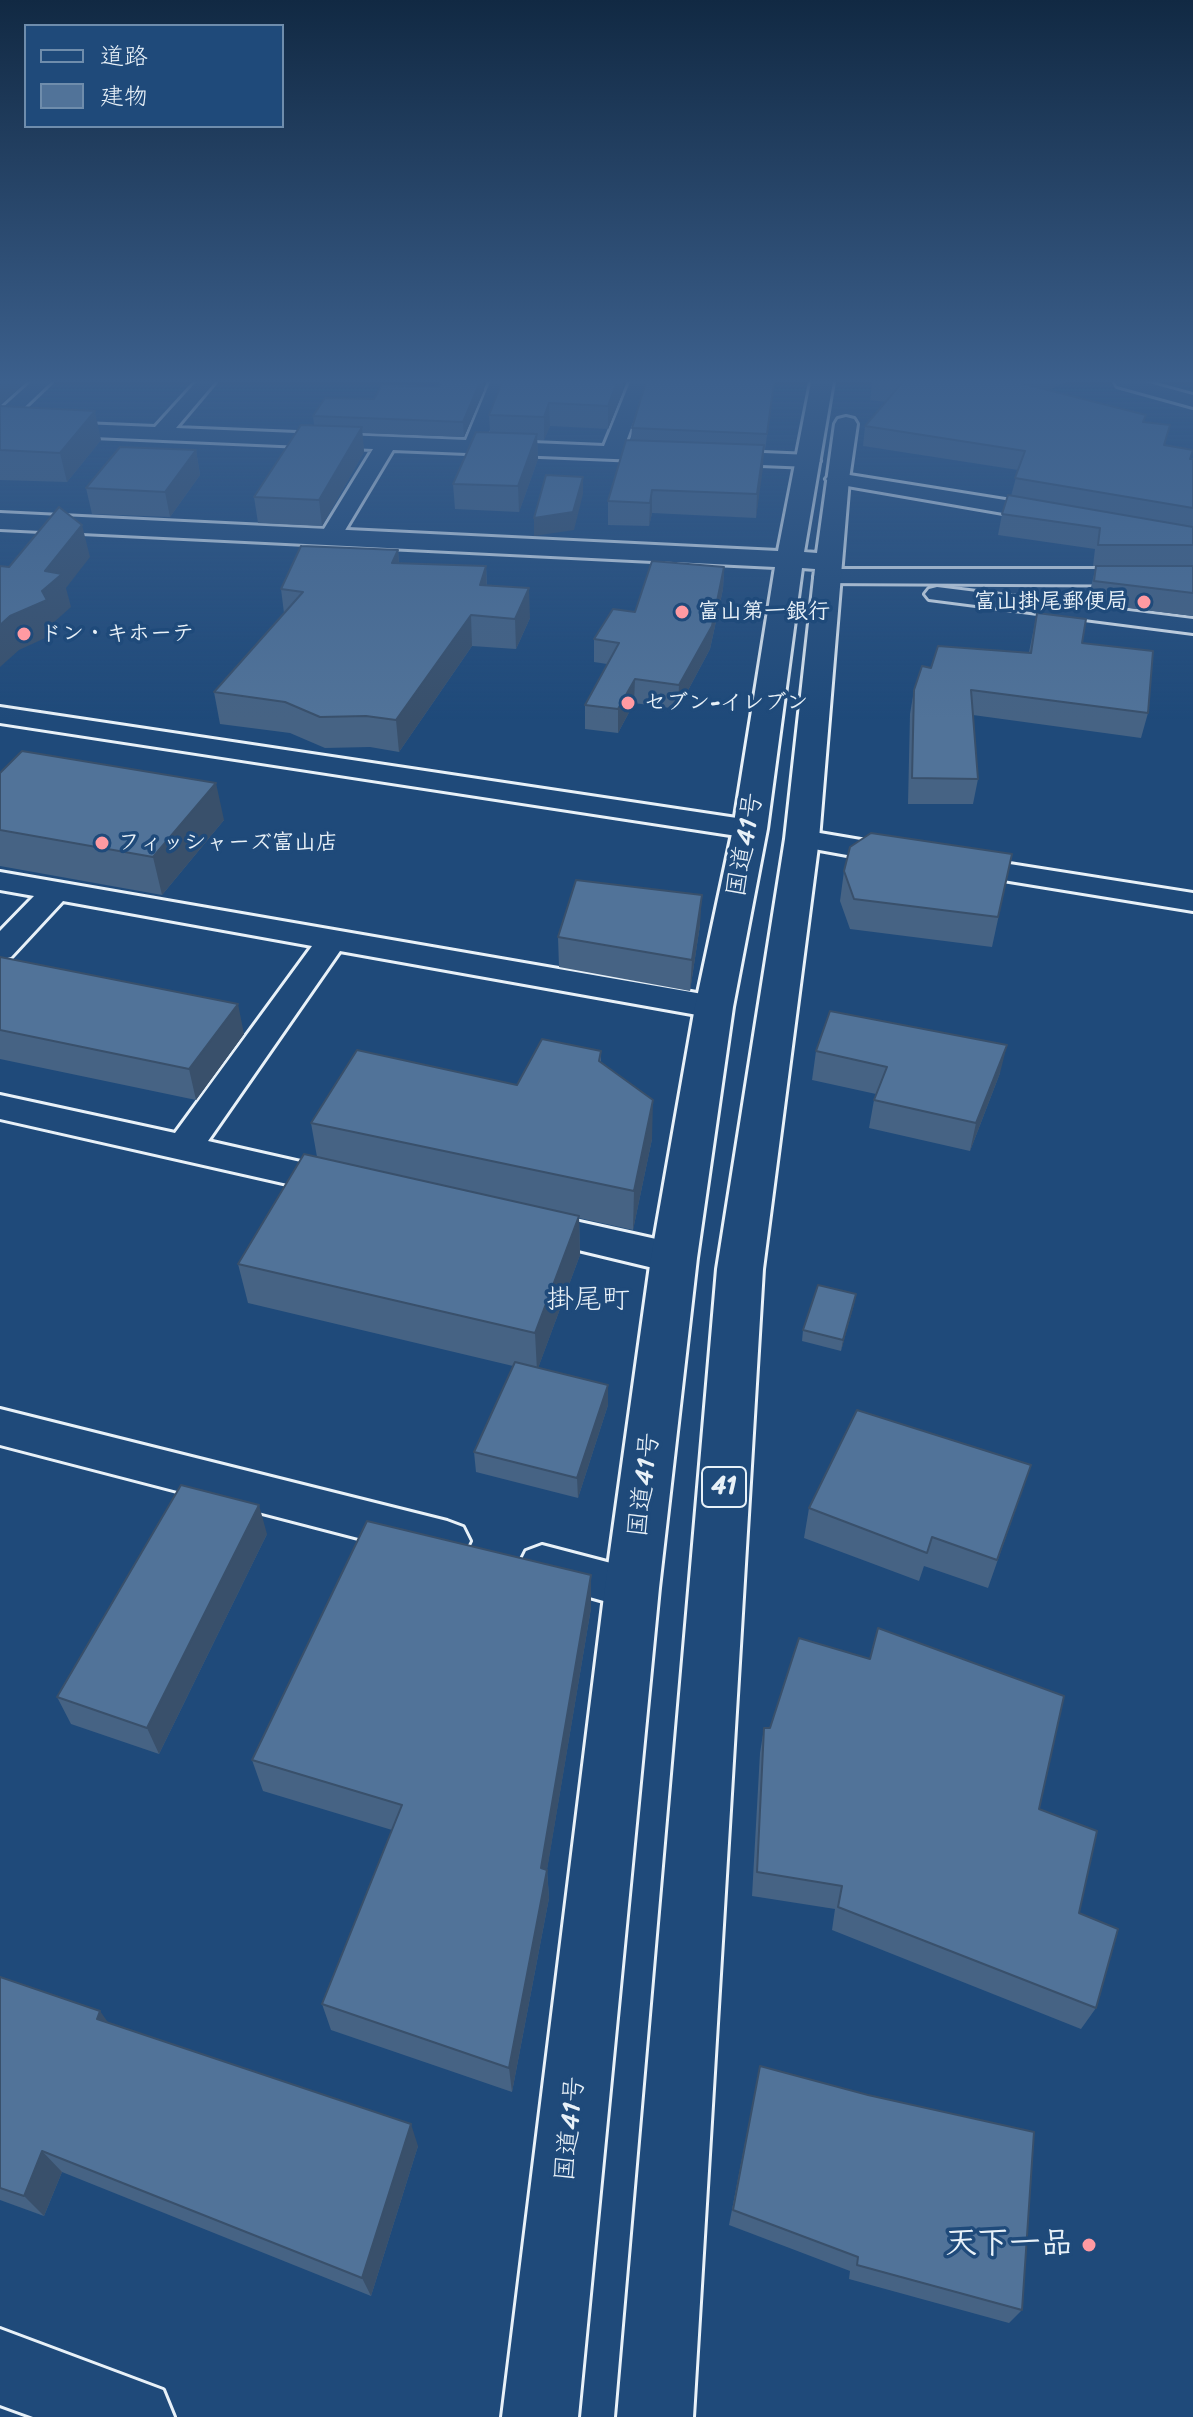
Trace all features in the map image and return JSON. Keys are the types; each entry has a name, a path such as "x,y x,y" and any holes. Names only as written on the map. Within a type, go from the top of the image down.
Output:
{"main road":[{"name":"41","path":"809,568 810,495"},
{"name":"41","path":"809,568 832,495"},
{"path":"0,521 330,537 809,568 1005,590 1193,577"},
{"path":"0,534 683,565 809,568 1193,564"},
{"name":"国道41号","path":"540,2417 632,1588 674,1258 714,1007 750,829 809,568"},
{"name":"国道41号","path":"655,2417 740,1269 802,839 809,568"},
{"path":"0,2367 136,2417"}],"street":[{"path":"330,537 356,495"},
{"path":"933,495 1079,519"},
{"path":"937,594 1005,590 1193,626"},
{"path":"0,715 750,829"},
{"path":"802,839 1193,902"},
{"path":"0,881 714,1007"},
{"path":"0,950 56,891"},
{"path":"185,1147 332,940"},
{"path":"0,1107 382,1192"},
{"path":"504,1219 674,1258"},
{"path":"0,1427 632,1588"}],"building":[{"path":"255,495 322,495 319,500 254,497"},
{"path":"540,495 578,495 573,512 534,518"},
{"path":"610,495 651,495 650,503 608,501"},
{"path":"1008,495 1193,527 1193,545 1098,545 1100,528 1002,514"},
{"path":"1115,495 1193,495 1193,508"},
{"path":"59,507 82,525 45,571 62,574 42,591 47,600 10,616 0,625 0,566 9,567"},
{"path":"301,546 398,550 392,563 486,566 480,585 529,588 515,619 471,615 396,720 366,716 320,717 285,702 214,692 303,592 281,589"},
{"path":"652,561 724,567 712,626 679,685 635,679 618,709 585,705 619,643 594,639 613,609 635,612"},
{"path":"1096,566 1193,566 1193,593 1094,581"},
{"path":"1037,613 1086,619 1082,643 1153,651 1148,713 971,690 978,779 912,778 914,690 922,666 931,668 938,646 1031,653"},
{"path":"22,751 216,783 153,857 0,830 0,773"},
{"path":"871,833 1012,854 998,917 854,899 844,871 850,847"},
{"path":"576,880 702,895 692,960 558,937"},
{"path":"0,957 238,1004 189,1069 0,1030"},
{"path":"830,1011 1007,1045 976,1123 874,1100 887,1067 816,1051"},
{"path":"542,1039 601,1051 599,1061 653,1100 634,1191 311,1123 357,1050 517,1085"},
{"path":"304,1154 579,1216 535,1333 238,1264"},
{"path":"818,1285 856,1294 843,1340 803,1330"},
{"path":"515,1362 608,1385 577,1478 474,1452"},
{"path":"857,1410 1031,1465 997,1560 932,1537 927,1553 809,1508"},
{"path":"181,1485 259,1505 147,1728 57,1697"},
{"path":"367,1521 591,1575 541,1868 547,1870 509,2068 322,2004 402,1805 252,1760"},
{"path":"878,1628 1064,1696 1039,1809 1097,1831 1079,1913 1118,1929 1096,2008 838,1907 842,1886 757,1872 764,1728 770,1728 799,1638 870,1659"},
{"path":"0,1977 100,2011 97,2019 411,2124 362,2278 42,2151 24,2196 0,2188"},
{"path":"760,2066 868,2095 1034,2132 1022,2310 857,2265 858,2257 733,2210"}],"place":[{"name":"富山掛尾郵便局","path":"1144,602"},
{"name":"富山第一銀行","path":"682,612"},
{"name":"ドン・キホーテ","path":"24,634"},
{"name":"セブン-イレブン","path":"628,703"},
{"name":"フィッシャーズ富山店","path":"102,843"},
{"name":"天下一品","path":"1089,2245"}],"district":[{"name":"掛尾町","path":"588,1301"}]}
